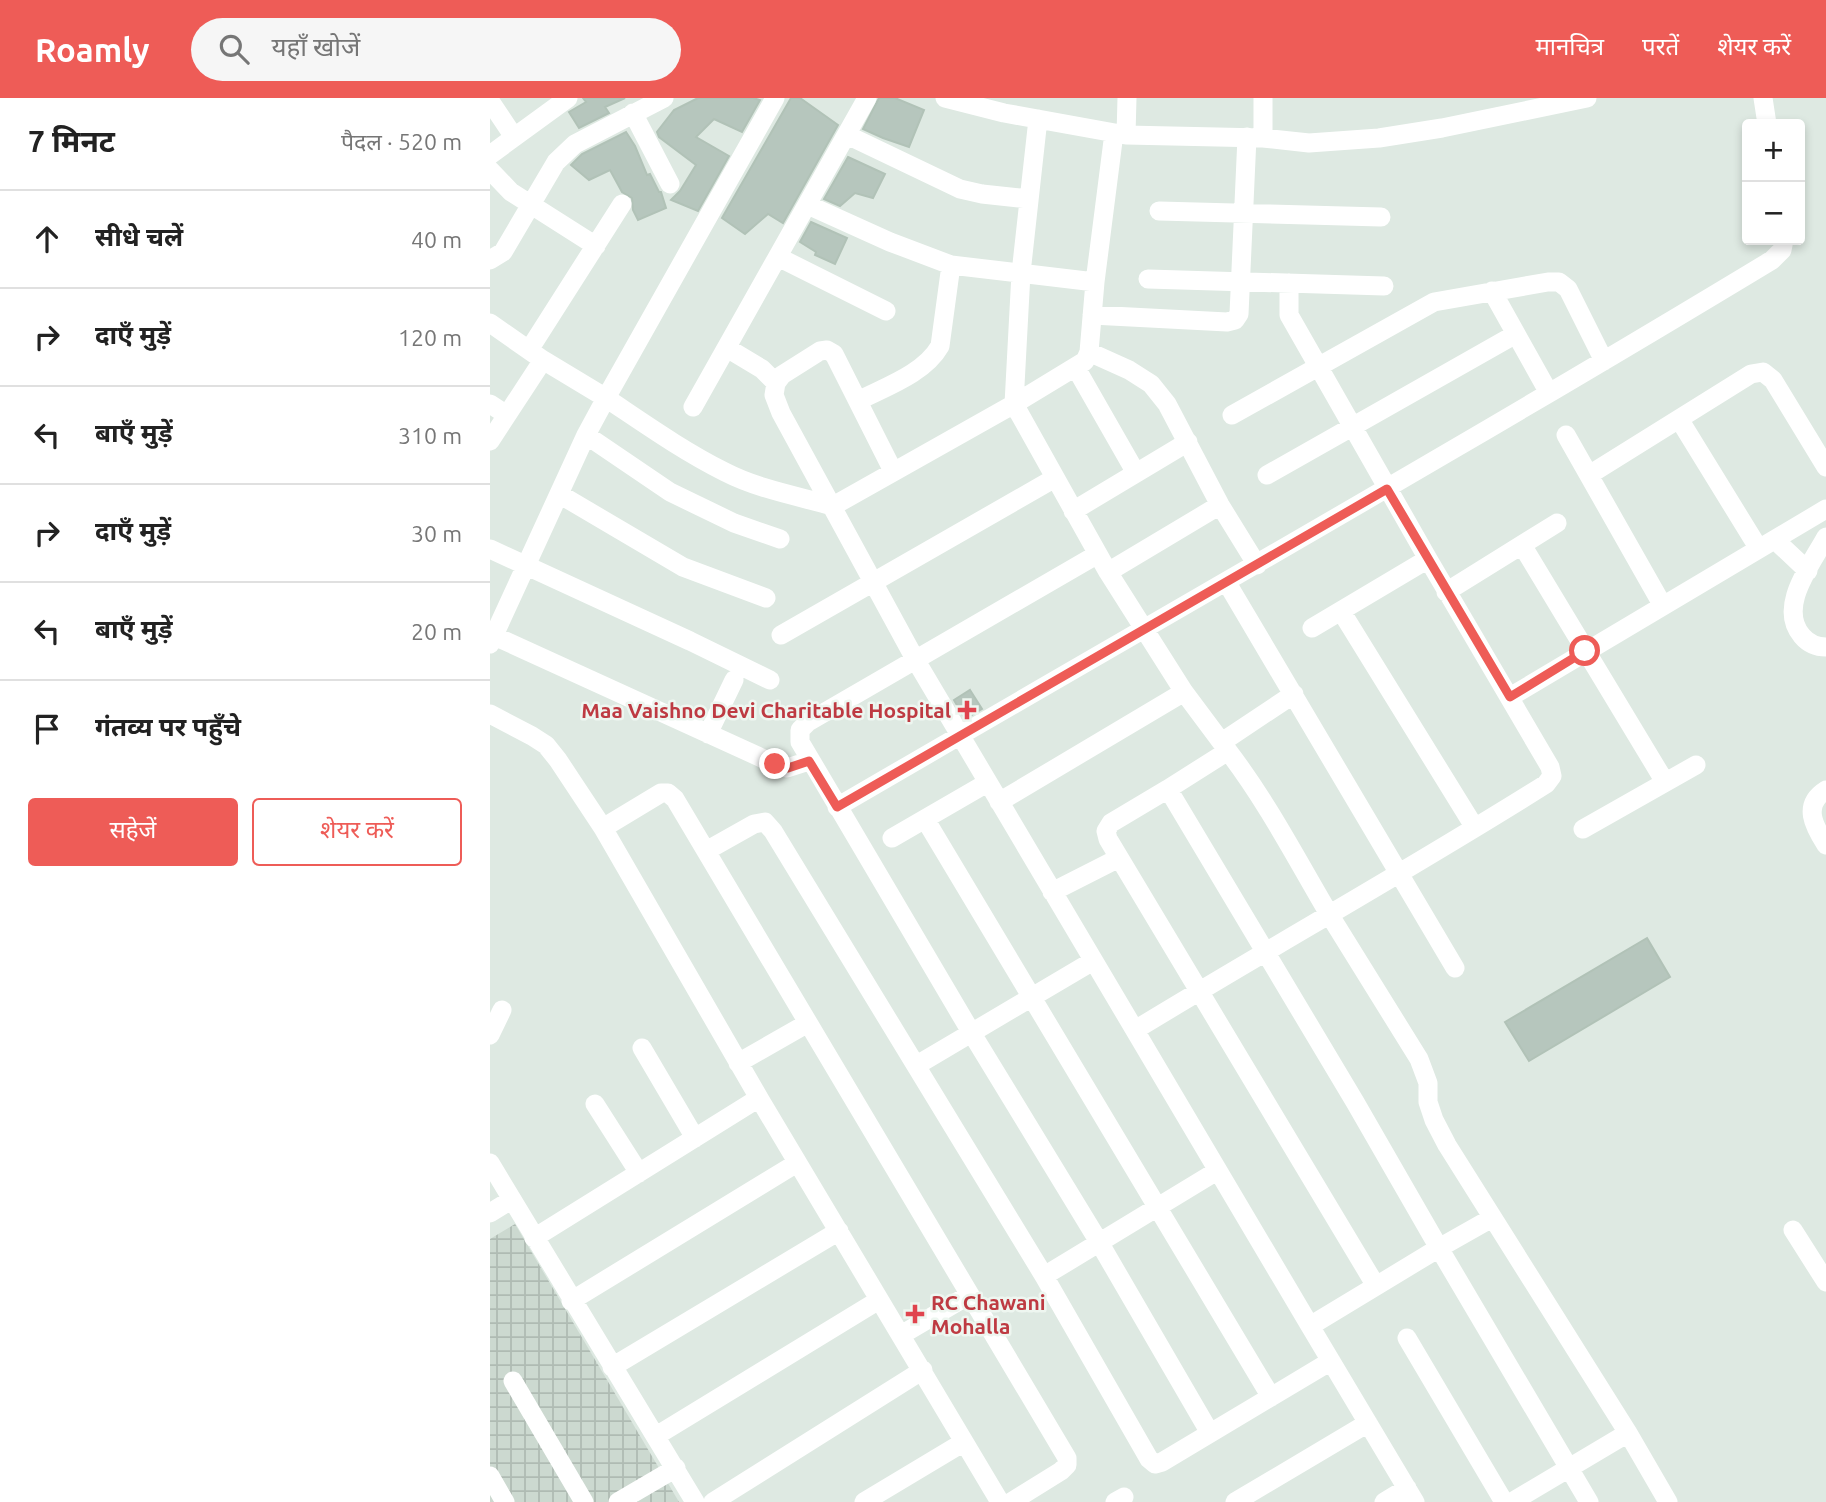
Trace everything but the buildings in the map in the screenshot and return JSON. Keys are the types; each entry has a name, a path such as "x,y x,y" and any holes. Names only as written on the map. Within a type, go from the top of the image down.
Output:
{"street":[{"path":"490,155 568,98"},
{"path":"490,272 496,256 556,162 575,144 664,98"},
{"path":"775,98 586,435 491,638 788,768 809,761"},
{"path":"693,407 867,98"},
{"path":"944,98 1120,134 1255,137 1309,143 1379,138 1442,128 1512,105 1587,98"},
{"path":"490,323 685,450 727,474 833,506 1085,361 1089,352 1095,282 1127,98"},
{"path":"1092,315 1227,322 1235,320 1239,314 1245,214 1263,98"},
{"path":"1763,98 1766,119"},
{"path":"490,102 514,137"},
{"path":"633,113 670,184"},
{"path":"1038,119 1021,273 1014,404 1108,572 1184,692 1268,808 1419,1059 1428,1083 1428,1102 1434,1120 1668,1502"},
{"path":"847,135 960,189 1029,199"},
{"path":"490,170 511,192 596,246"},
{"path":"490,442 507,415 536,355 596,246 622,204"},
{"path":"808,205 890,242 951,265 1095,282"},
{"path":"1159,211 1381,217"},
{"path":"837,807 1143,628 1227,583 1604,361 1772,260 1782,250 1783,245"},
{"path":"778,257 886,311"},
{"path":"858,401 934,358 940,346 951,265"},
{"path":"1148,279 1384,286"},
{"path":"1232,415 1434,302 1548,282 1559,282 1568,289 1604,361"},
{"path":"1135,1030 1475,828 1546,784 1552,776 1550,767 1446,592 1289,315 1289,283"},
{"path":"1492,291 1549,393"},
{"path":"1267,475 1516,334"},
{"path":"727,348 762,369 776,383"},
{"path":"893,471 834,354 827,350 820,351 782,375 776,383 774,396 781,414 915,659 1411,1495 1384,1502"},
{"path":"1089,352 1129,370 1151,384 1167,404 1220,505 1257,565"},
{"path":"1076,368 1136,473"},
{"path":"1589,475 1751,374 1763,372 1773,380 1826,467"},
{"path":"490,404 507,415"},
{"path":"1679,419 1767,545 1808,571"},
{"path":"586,435 670,492 734,523 780,538"},
{"path":"1566,435 1663,606"},
{"path":"1073,510 1188,442"},
{"path":"781,635 1055,478"},
{"path":"559,494 683,566 766,598"},
{"path":"1108,572 1220,505"},
{"path":"1510,697 1826,509"},
{"path":"1446,592 1557,523"},
{"path":"1826,537 1796,595 1791,613 1796,629 1806,640 1826,647"},
{"path":"1522,545 1665,782"},
{"path":"490,549 770,680"},
{"path":"1098,554 808,722 800,730 800,742 1210,1433"},
{"path":"1312,628 1428,559"},
{"path":"1227,583 1455,968"},
{"path":"1341,611 1475,828"},
{"path":"708,734 734,680"},
{"path":"999,802 1184,692"},
{"path":"1294,694 1168,789 1111,823 1106,831 1119,858 1376,1286"},
{"path":"490,714 546,746 603,828 797,1164 1000,1502"},
{"path":"1583,829 1696,765"},
{"path":"892,838 987,783"},
{"path":"1168,789 1589,1502"},
{"path":"1826,790 1813,803 1811,815 1826,845"},
{"path":"603,828 653,797 668,793 675,799 1067,1458 1067,1465 1061,1471 1011,1502"},
{"path":"925,820 1271,1397"},
{"path":"706,851 754,824 765,822 774,831 1044,1276 1149,1459 1155,1464 1331,1361"},
{"path":"1052,892 1119,858"},
{"path":"917,1065 1093,961"},
{"path":"490,1035 502,1010"},
{"path":"738,1063 808,1023"},
{"path":"642,1048 695,1138"},
{"path":"534,1238 759,1098"},
{"path":"595,1104 639,1173"},
{"path":"490,1164 695,1502"},
{"path":"571,1301 797,1164"},
{"path":"1044,1276 1217,1171"},
{"path":"490,1213 511,1200"},
{"path":"1310,1326 1492,1218"},
{"path":"1793,1230 1826,1282"},
{"path":"612,1367 839,1231"},
{"path":"901,1335 969,1295"},
{"path":"656,1436 879,1300"},
{"path":"1408,1338 1504,1502"},
{"path":"713,1502 923,1370"},
{"path":"513,1381 584,1502"},
{"path":"1235,1502 1368,1423"},
{"path":"1512,1502 1628,1433"},
{"path":"864,1502 964,1442"},
{"path":"618,1502 676,1468"},
{"path":"490,1476 505,1502"}],"shaded area":[{"path":"515,1224 679,1502 490,1502 490,1239"}],"place":[{"name":"Maa Vaishno Devi Charitable Hospital","path":"967,710"},
{"name":"RC Chawani Mohalla","path":"915,1314"}],"route":[{"path":"775,764 788,768 809,761 837,807 1387,489 1510,697 1585,651"}]}
